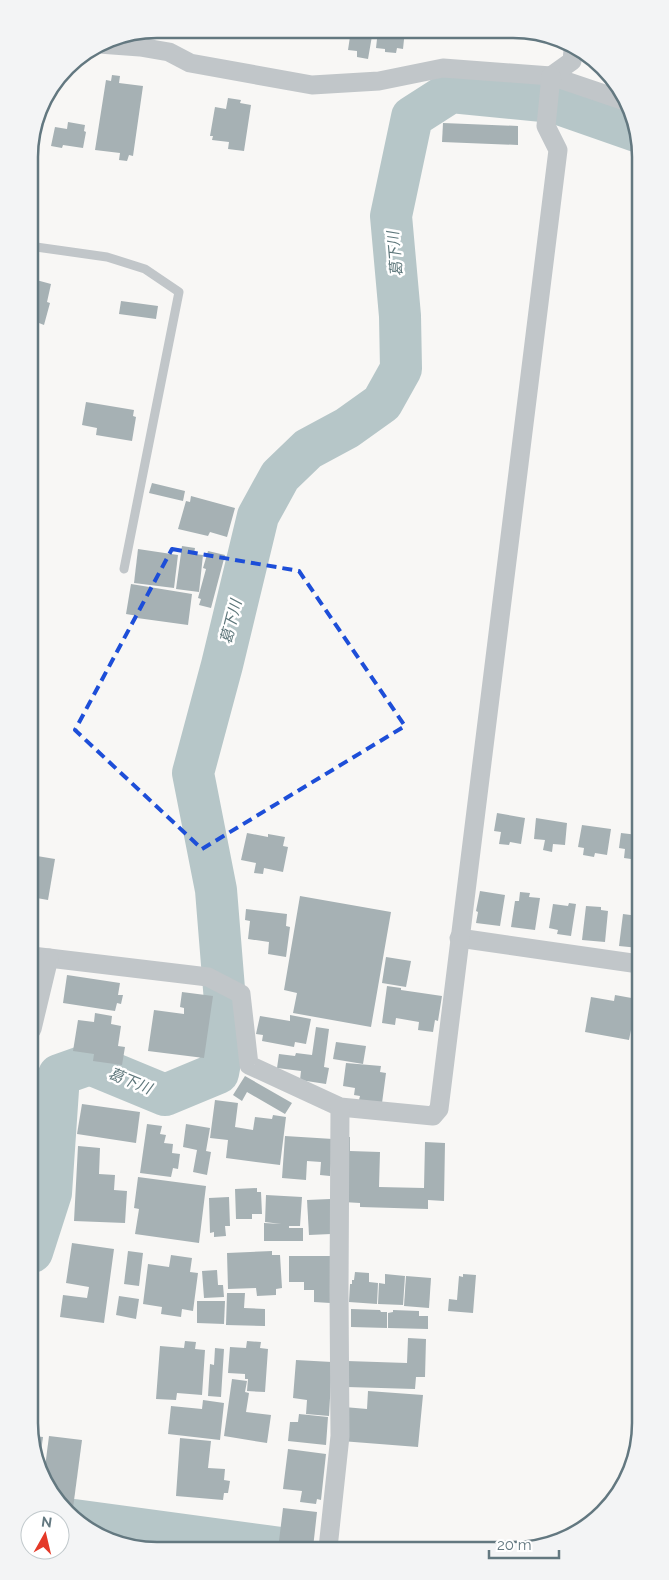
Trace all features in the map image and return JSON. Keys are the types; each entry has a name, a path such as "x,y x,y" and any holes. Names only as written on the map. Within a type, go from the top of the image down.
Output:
{"street":[{"path":"115,45 169,52 190,63 312,85 379,81 443,68 551,76 616,98"},
{"path":"38,975 40,957 208,977 241,994 249,1065 340,1107 434,1116 439,1109 558,150 546,126 551,76 572,61 573,53"},
{"path":"459,938 631,963"},
{"path":"329,1542 340,1436 338,1292 340,1107"}],"lane":[{"path":"38,247 108,257 145,270 179,292 124,569"}],"highlighted area":[{"path":"172,549 299,571 405,726 202,849 75,730"}],"building":[{"path":"350,38 372,38 368,59 357,57 357,51 348,50"},
{"path":"377,38 404,38 403,49 397,48 396,53 385,52 385,49 376,48"},
{"path":"112,75 120,76 119,83 143,86 133,156 129,155 127,161 119,160 120,153 95,150 106,80 111,81"},
{"path":"228,98 241,100 240,103 251,105 244,151 228,149 229,142 212,140 213,136 210,136 215,107 226,109"},
{"path":"68,122 85,125 84,131 86,132 83,148 63,145 62,148 51,146 55,127 67,129"},
{"path":"443,123 518,126 518,145 442,142"},
{"path":"38,280 51,284 47,302 50,303 44,325 39,323 39,326"},
{"path":"121,301 158,306 156,319 119,314"},
{"path":"86,402 134,410 133,416 136,417 132,441 96,435 97,428 82,425"},
{"path":"152,483 185,491 183,501 149,493"},
{"path":"191,496 235,508 227,537 210,532 208,536 178,529 186,501 190,502"},
{"path":"182,546 195,548 194,554 203,555 199,592 176,589"},
{"path":"138,549 178,555 174,588 134,583"},
{"path":"208,551 225,555 211,608 199,605 201,599 198,598 206,569 203,568"},
{"path":"131,584 192,594 188,625 137,618 138,616 126,614"},
{"path":"497,813 525,818 521,844 510,842 509,845 499,844 501,832 494,831"},
{"path":"536,818 567,823 565,845 553,844 552,852 543,850 545,840 534,839"},
{"path":"582,825 611,829 607,855 595,853 594,857 583,855 584,848 578,847"},
{"path":"247,833 268,837 268,834 285,837 283,846 288,847 283,872 264,868 263,874 254,873 256,863 241,860"},
{"path":"621,833 631,834 631,859 624,858 625,849 619,848"},
{"path":"38,856 55,859 48,900 38,898"},
{"path":"480,891 505,895 500,926 476,923"},
{"path":"520,892 530,893 529,897 540,898 535,930 511,927 515,901 519,901"},
{"path":"300,896 391,912 371,1027 293,1013 297,993 284,990"},
{"path":"569,903 576,904 571,936 557,934 558,930 549,928 553,904 568,906"},
{"path":"586,906 601,907 601,910 608,911 605,942 582,940"},
{"path":"246,909 287,914 286,926 290,927 286,957 268,954 269,942 248,939 250,921 245,920"},
{"path":"623,914 631,915 631,947 619,946"},
{"path":"386,957 411,961 406,987 382,983"},
{"path":"67,975 120,983 118,995 123,995 121,1004 117,1003 115,1011 63,1003"},
{"path":"387,986 442,996 438,1021 435,1020 433,1032 418,1030 419,1022 396,1018 395,1025 382,1023"},
{"path":"182,992 213,996 204,1058 148,1051 154,1010 184,1014 184,1008 180,1007"},
{"path":"615,995 631,998 631,1028 629,1040 585,1032 591,997 614,1001"},
{"path":"95,1013 112,1016 111,1024 121,1026 118,1046 125,1047 122,1065 93,1061 94,1054 73,1051 78,1020 94,1022"},
{"path":"290,1015 311,1019 306,1044 295,1042 294,1047 262,1041 263,1035 256,1034 260,1016 290,1021"},
{"path":"316,1027 329,1029 324,1067 329,1068 326,1084 300,1080 301,1071 277,1068 279,1054 295,1056 296,1053 312,1055"},
{"path":"336,1042 366,1046 363,1064 333,1059"},
{"path":"346,1063 381,1066 380,1072 386,1073 382,1103 359,1100 360,1096 354,1095 355,1088 343,1086"},
{"path":"245,1076 292,1103 285,1114 247,1092 242,1101 233,1095"},
{"path":"215,1100 238,1103 235,1127 253,1130 255,1117 272,1119 273,1115 286,1117 280,1165 226,1158 228,1140 210,1138"},
{"path":"82,1104 140,1112 136,1143 77,1134"},
{"path":"147,1124 162,1126 160,1134 166,1135 164,1143 173,1144 172,1153 180,1154 178,1169 173,1168 171,1177 140,1173"},
{"path":"186,1124 210,1128 206,1151 211,1152 207,1175 193,1172 197,1150 183,1147"},
{"path":"285,1136 333,1139 330,1176 320,1175 321,1162 307,1161 306,1180 282,1178"},
{"path":"345,1137 350,1137 350,1151 380,1152 379,1187 424,1188 425,1142 445,1143 444,1201 428,1200 428,1209 360,1207 360,1203 343,1202"},
{"path":"78,1146 100,1148 99,1174 115,1175 114,1190 127,1191 125,1223 74,1221"},
{"path":"138,1177 206,1186 199,1243 135,1234 139,1209 134,1208"},
{"path":"257,1188 257,1192 261,1192 262,1214 252,1214 252,1219 236,1219 235,1189"},
{"path":"266,1195 302,1197 300,1226 289,1226 289,1228 303,1228 303,1241 264,1241 264,1223 281,1224 265,1222"},
{"path":"229,1197 230,1226 225,1226 226,1236 214,1237 214,1232 210,1233 209,1198"},
{"path":"330,1199 331,1234 309,1235 307,1200"},
{"path":"72,1243 114,1249 104,1323 60,1317 63,1295 87,1298 89,1287 66,1283"},
{"path":"128,1251 143,1253 139,1286 124,1284"},
{"path":"272,1251 272,1255 280,1255 282,1288 276,1289 276,1295 257,1296 256,1288 228,1289 227,1253"},
{"path":"171,1255 192,1258 190,1272 198,1273 193,1311 182,1309 181,1317 161,1314 162,1307 143,1304 148,1264 169,1267"},
{"path":"289,1256 330,1256 330,1303 314,1302 314,1290 304,1290 304,1282 289,1282"},
{"path":"217,1270 218,1285 223,1285 224,1297 204,1298 202,1271"},
{"path":"355,1272 369,1273 369,1282 378,1283 377,1304 349,1302 350,1284 354,1280"},
{"path":"385,1274 405,1276 403,1305 378,1304 379,1283 385,1284"},
{"path":"463,1274 476,1275 473,1313 448,1311 449,1299 457,1300 459,1276 463,1277"},
{"path":"406,1276 431,1278 429,1308 404,1306"},
{"path":"227,1293 245,1293 244,1308 265,1309 265,1326 226,1325"},
{"path":"119,1296 139,1299 136,1319 116,1315"},
{"path":"197,1301 225,1301 224,1324 197,1323"},
{"path":"351,1309 387,1312 387,1328 351,1327"},
{"path":"393,1310 419,1311 419,1316 428,1316 428,1329 388,1328 388,1313 393,1312"},
{"path":"408,1338 426,1339 425,1377 416,1377 415,1389 347,1387 347,1361 407,1363"},
{"path":"185,1341 196,1342 195,1349 205,1350 202,1395 177,1393 176,1400 156,1399 160,1346 184,1348"},
{"path":"247,1341 261,1342 260,1348 268,1349 265,1392 247,1391 248,1379 245,1379 245,1374 228,1373 230,1347 246,1348"},
{"path":"215,1348 224,1349 221,1397 208,1396 210,1364 214,1365"},
{"path":"296,1360 332,1362 329,1416 306,1414 307,1400 293,1398"},
{"path":"232,1379 247,1381 245,1392 249,1393 246,1412 271,1415 267,1443 224,1436"},
{"path":"368,1391 423,1395 418,1447 341,1441 344,1407 367,1409"},
{"path":"203,1400 224,1403 220,1440 168,1434 171,1406 202,1409"},
{"path":"299,1414 328,1417 326,1445 288,1441 290,1422 298,1422"},
{"path":"49,1436 82,1440 73,1508 53,1483 45,1464"},
{"path":"39,1437 43,1437 41,1450"},
{"path":"180,1438 211,1441 208,1468 225,1469 224,1480 230,1481 228,1493 224,1493 223,1500 176,1496"},
{"path":"288,1449 326,1454 321,1500 317,1499 316,1504 300,1502 302,1491 283,1489"},
{"path":"283,1508 317,1512 314,1542 279,1541"}],"waterway":[{"name":"葛下川","path":"38,1233 51,1193 59,1075 90,1064 165,1095 218,1073 227,1026 216,890 193,773 222,665 258,516 280,476 308,449 347,428 382,403 401,369 400,316 391,216 412,117 451,92 553,102 627,128"},
{"name":"葛下川","path":"90,1522 237,1542"}]}
